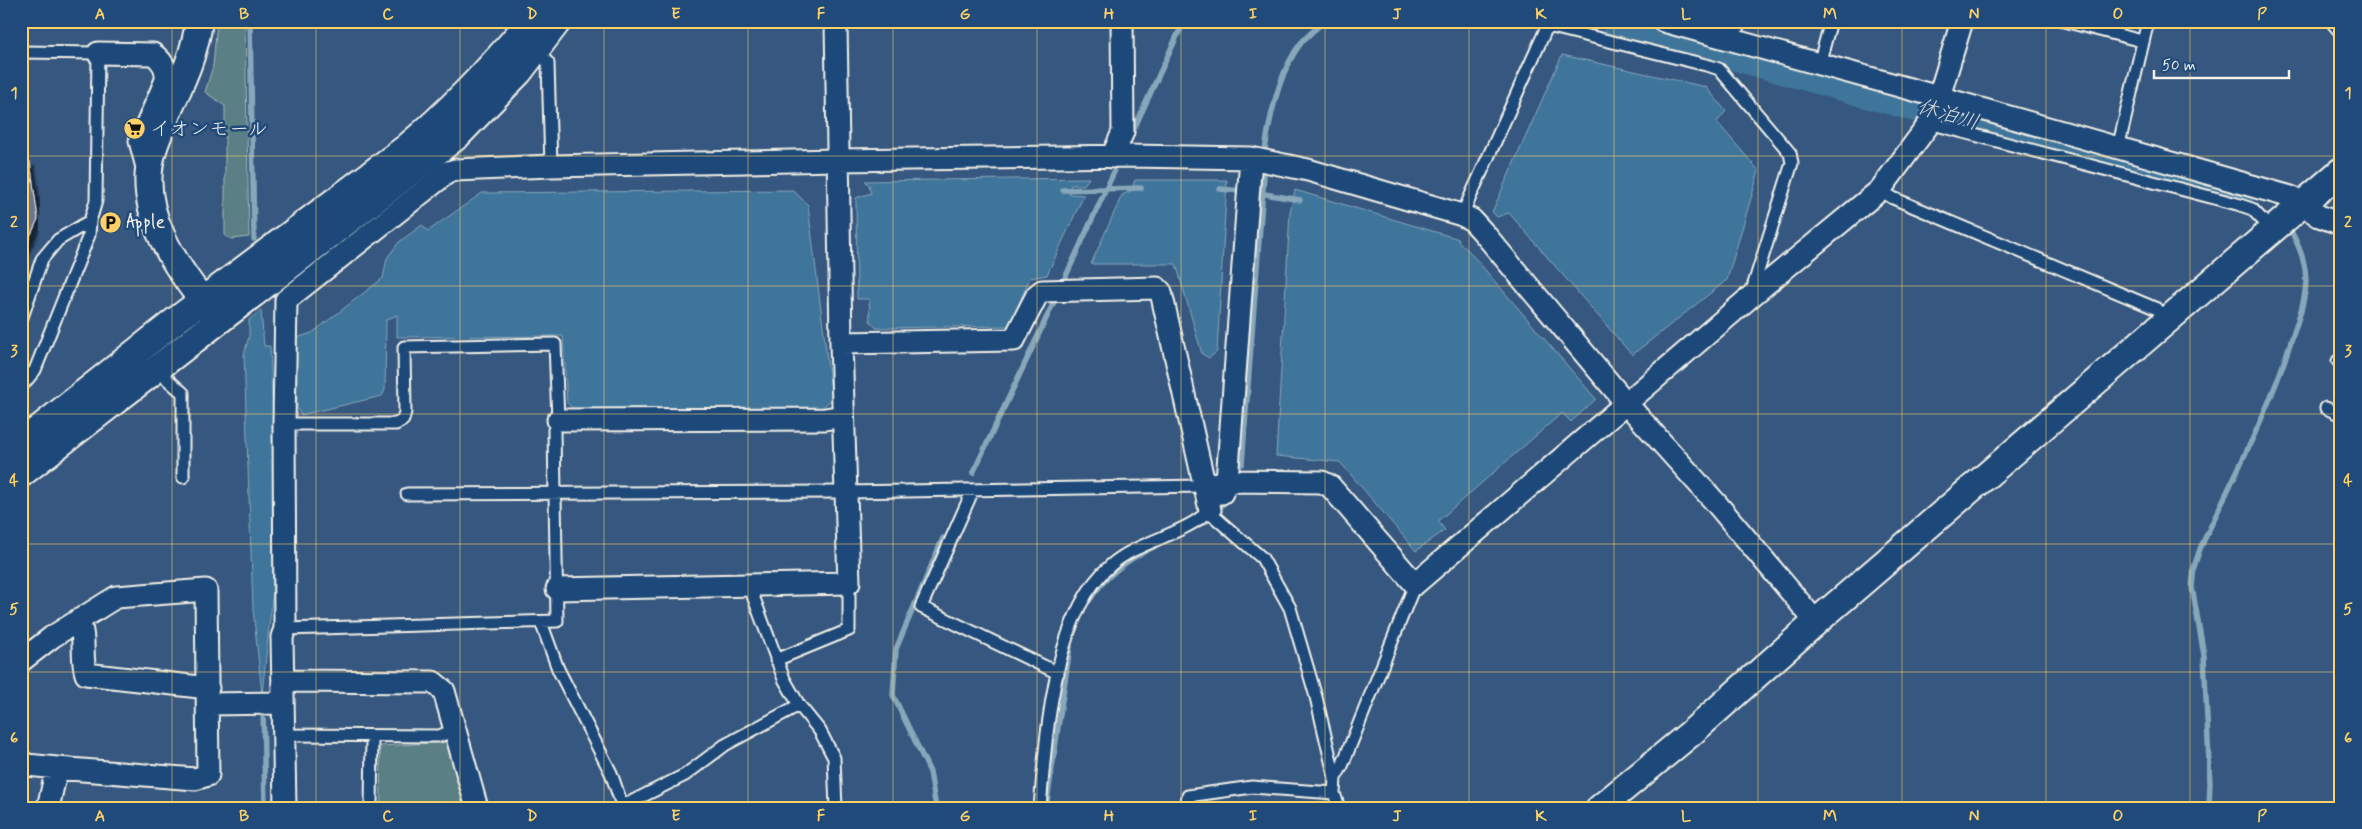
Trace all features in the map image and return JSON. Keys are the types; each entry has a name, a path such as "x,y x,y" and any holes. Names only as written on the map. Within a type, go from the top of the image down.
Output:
{"street":[{"path":"199,21 196,46 152,151 149,173 150,207 157,226 176,262 219,321"},
{"path":"21,443 202,300 434,124 484,76 530,21"},
{"path":"285,808 284,735 279,703 283,681 282,637 286,629 284,424 286,300 441,163 457,136 497,96 537,50 558,21"},
{"path":"557,589 849,583 841,343 836,21"},
{"path":"1112,157 1123,132 1122,21"},
{"path":"1663,21 1732,30 1934,110 2118,148 2291,198 2319,216 2341,224"},
{"path":"1204,486 1227,481 1322,482 1330,486 1415,584 1755,293 1880,190 1934,110 1962,21"},
{"path":"98,53 153,54 159,58 166,72 166,80 140,141 149,173"},
{"path":"21,474 269,283 441,163 551,166 837,160 1112,157 1251,158 1308,170 1462,215 1472,220 1626,403 1716,502 1816,622"},
{"path":"1210,510 1227,481 1251,158"},
{"path":"1607,806 1816,622 2166,320 2274,231 2341,172"},
{"path":"841,343 1014,340 1037,294 1042,291 1157,288 1161,292 1210,510"},
{"path":"558,420 825,419 843,416"},
{"path":"21,661 78,620 116,597 206,590 208,775 195,779 27,765 21,761"},
{"path":"78,620 83,629 82,662 86,674 246,704 279,703"},
{"path":"283,681 433,682 444,691 477,808"},
{"path":"48,808 57,768"}],"lane":[{"path":"1819,64 1831,21"},
{"path":"2064,21 2142,41"},
{"path":"2118,148 2148,21"},
{"path":"2331,21 2341,33"},
{"path":"1462,215 1546,29 1552,28 1710,66 1725,76 1790,154 1792,162 1754,284 1755,293"},
{"path":"537,50 548,63 551,166"},
{"path":"21,52 98,53 96,201 90,221 89,235 35,370 21,387"},
{"path":"1934,110 2252,209 2274,231"},
{"path":"1880,190 1893,198 2157,309 2166,320"},
{"path":"21,320 42,260 58,240 90,221"},
{"path":"284,424 396,424 403,420 405,412 404,347 555,344 558,420 554,430 557,621 286,629"},
{"path":"159,368 167,379 183,393 183,477"},
{"path":"2326,408 2341,415"},
{"path":"407,494 846,492 1204,486"},
{"path":"973,490 921,607 1058,673"},
{"path":"1040,808 1046,737 1058,673 1073,617 1080,603 1101,574 1124,556 1199,520 1210,510 1216,518 1262,558 1290,608 1316,697 1335,778 1334,793 1339,808"},
{"path":"776,660 849,630 849,583"},
{"path":"1335,778 1342,766 1415,584"},
{"path":"753,586 753,596 776,660 799,705 820,731 834,758 836,808"},
{"path":"541,622 558,669 610,773 623,807 685,775 725,745 799,705"},
{"path":"284,735 439,736 455,730"},
{"path":"372,737 372,808"},
{"path":"1185,808 1188,796 1252,787 1334,793"}],"green space":[{"path":"217,21 245,21 249,237 232,239 225,236 225,106 205,92 213,66"},
{"path":"449,742 467,808 381,808 380,746"}],"water":[{"path":"1562,55 1706,87 1726,111 1717,122 1759,171 1727,280 1632,355 1509,213 1497,217 1492,212"},
{"path":"1089,178 1084,185 1071,185 1069,194 1084,195 1047,275 1030,278 1009,326 876,328 870,321 869,299 857,299 856,198 871,193 869,185 865,181"},
{"path":"1135,180 1227,180 1217,352 1209,358 1202,354 1176,264 1091,264 1122,195 1131,191"},
{"path":"793,190 808,205 832,399 822,408 576,411 567,403 563,336 397,337 397,315 386,320 385,390 382,396 301,415 297,408 296,338 312,333 383,278 387,258 399,242 422,225 428,231 482,193"},
{"path":"1295,190 1459,239 1458,242 1468,250 1596,399 1571,422 1562,413 1438,521 1445,530 1416,551 1340,462 1276,456 1290,212"},
{"path":"261,310 264,346 270,346 273,424 273,590 262,694 253,609 244,355 249,336 249,320"}],"building":[{"path":"30,161 38,219 21,256 21,162"}],"waterway":[{"path":"250,21 254,239"},
{"path":"1131,135 1184,21"},
{"path":"1265,150 1273,108 1281,80 1293,54 1301,43 1324,21"},
{"name":"休泊川","path":"1616,21 2082,153 2239,192"},
{"path":"1065,278 1114,172"},
{"path":"1242,464 1264,175"},
{"path":"1063,190 1141,188"},
{"path":"1220,189 1243,191"},
{"path":"1253,192 1300,200"},
{"path":"2209,808 2210,783 2204,655 2192,587 2194,567 2200,549 2271,396 2300,313 2304,297 2306,274 2301,253 2289,227"},
{"path":"973,473 1053,304"},
{"path":"1198,525 1207,521 1228,499"},
{"path":"936,808 930,772 893,695 896,649 943,538"},
{"path":"1089,601 1117,569 1154,547"},
{"path":"1046,808 1070,647"},
{"path":"263,707 265,808"}],"place":[{"name":"イオンモール","path":"134,129"},
{"name":"Apple","path":"110,222"}]}
